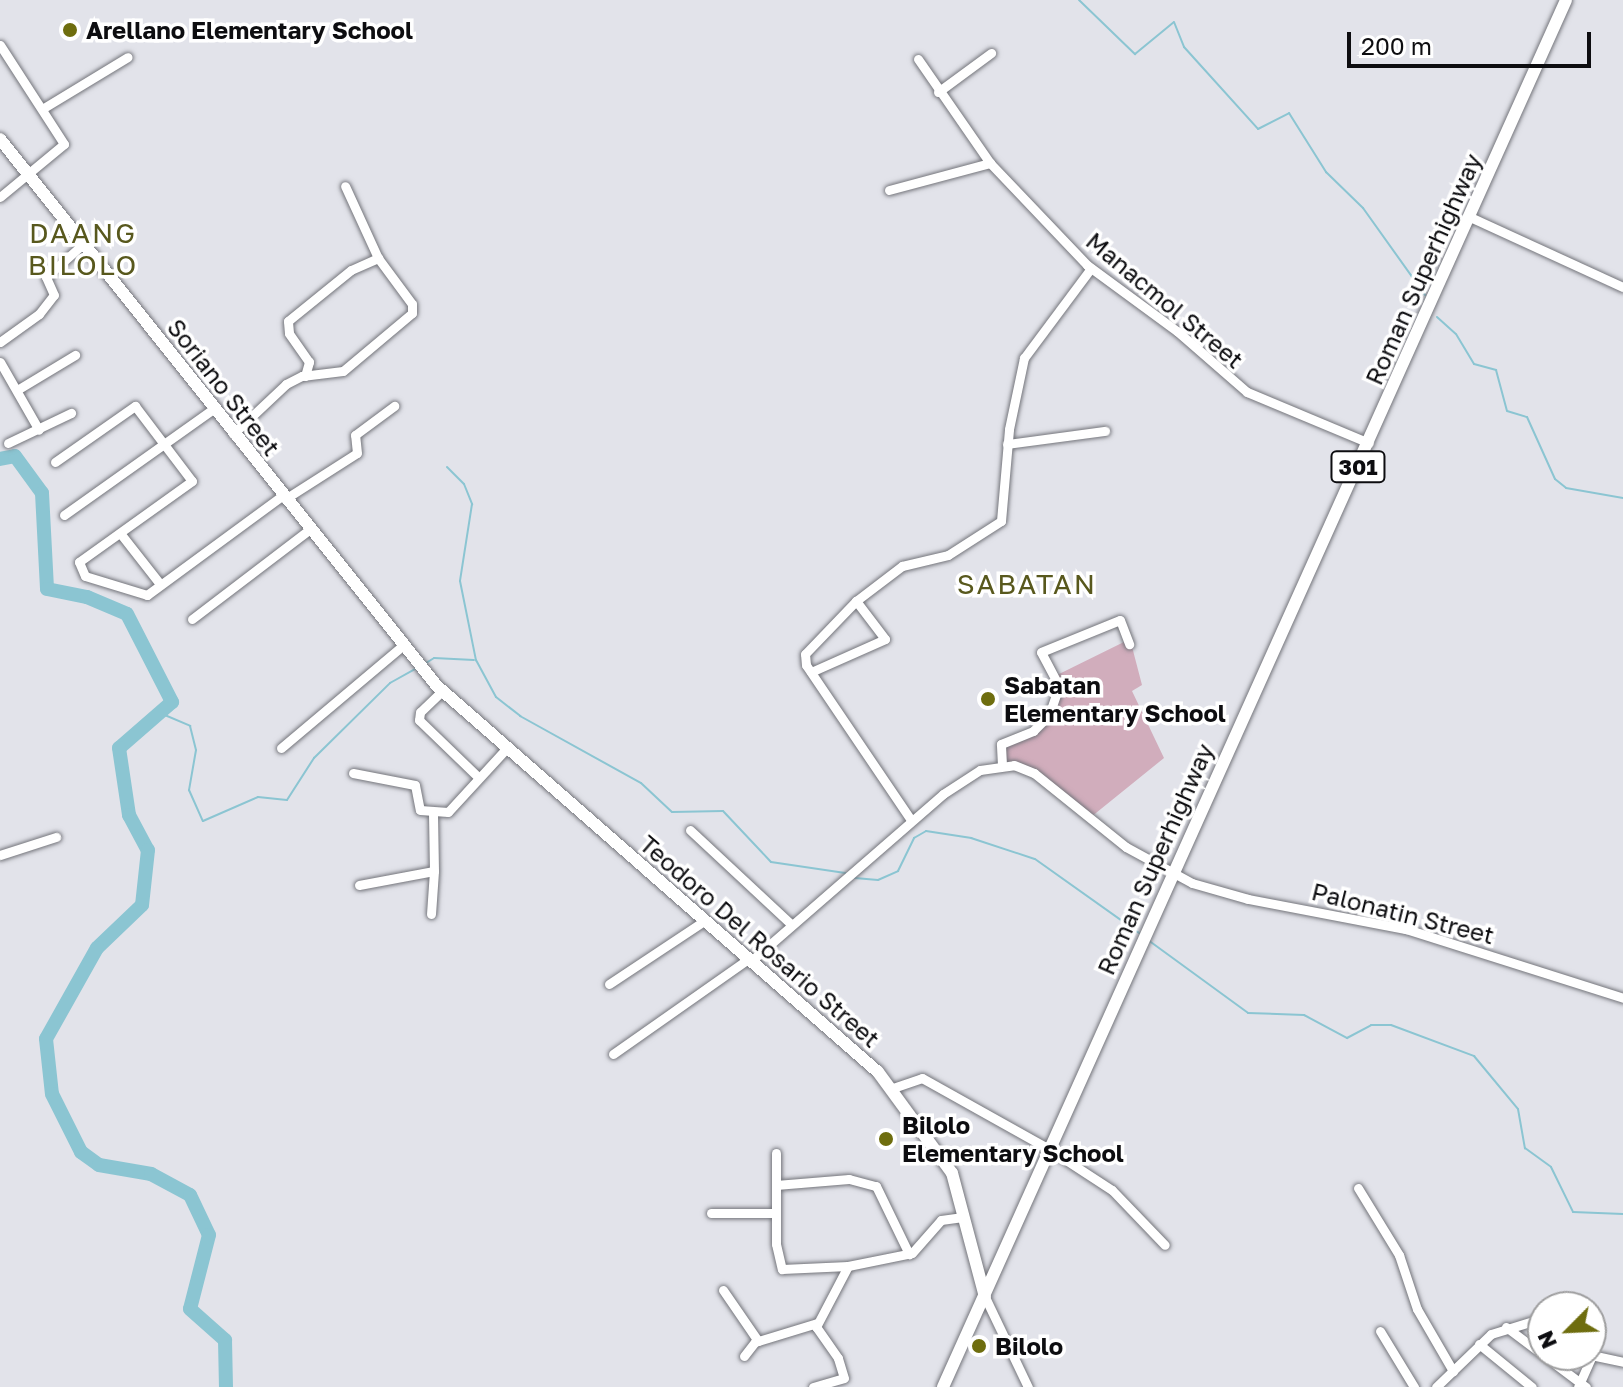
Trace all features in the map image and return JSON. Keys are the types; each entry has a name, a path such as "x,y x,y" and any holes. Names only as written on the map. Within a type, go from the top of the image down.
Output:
{"main road":[{"name":"Roman Superhighway","path":"943,1387 1566,0"},
{"name":"Soriano Street","path":"0,139 424,673"},
{"name":"Teodoro Del Rosario Street","path":"424,673 505,750 873,1067 949,1167 985,1297"}],"street":[{"path":"0,45 64,144 0,197"},
{"path":"938,92 991,53"},
{"path":"42,109 128,57"},
{"name":"Manacmol Street","path":"918,59 990,163 1091,268 1247,392 1369,443"},
{"path":"889,190 990,163"},
{"path":"233,434 286,384 305,376 343,371 411,315 412,304 378,258 345,186"},
{"path":"1470,217 1623,287"},
{"path":"0,342 39,314 54,295 46,277 83,244"},
{"path":"305,376 310,365 289,333 288,321 351,270 378,258"},
{"path":"911,820 811,672 806,651 856,601 902,566 948,555 1001,521 1007,444 1024,358 1091,268"},
{"path":"17,390 75,355"},
{"path":"0,362 39,430"},
{"path":"55,462 135,406 192,481 79,562 85,576 147,595 284,498 357,453 355,435 394,406"},
{"path":"64,515 213,409"},
{"path":"8,443 71,413"},
{"path":"1007,444 1105,431"},
{"path":"192,619 309,530"},
{"path":"120,533 160,584"},
{"path":"811,672 885,639 856,601"},
{"path":"613,1054 750,960 911,820 970,774 1002,765 1001,744 1033,731 1049,715 1059,686 1041,652 1120,620 1129,644"},
{"path":"281,748 402,646"},
{"path":"442,691 420,712 419,720 477,776"},
{"path":"353,773 415,785 418,806 433,814 453,811 477,776 505,750"},
{"name":"Palonatin Street","path":"1002,765 1034,773 1089,822 1171,875 1233,896 1406,929 1623,998"},
{"path":"431,914 433,814"},
{"path":"690,830 792,925"},
{"path":"0,855 56,837"},
{"path":"359,885 434,871"},
{"path":"609,984 704,921"},
{"path":"890,1089 922,1078 1049,1149 1112,1190 1165,1245"},
{"path":"776,1153 776,1213 781,1269 848,1266 909,1254 921,1248 941,1220 963,1217"},
{"path":"776,1185 849,1179 876,1186 909,1254"},
{"path":"1358,1188 1399,1255 1417,1309 1453,1371"},
{"path":"711,1213 776,1213"},
{"path":"744,1356 758,1341 817,1323 848,1266"},
{"path":"723,1290 758,1341"},
{"path":"985,1297 1028,1387"},
{"path":"1436,1387 1479,1344 1506,1327 1527,1322"},
{"path":"813,1387 844,1378 817,1323"},
{"path":"1506,1327 1581,1386"},
{"path":"1380,1331 1414,1387"},
{"path":"1479,1344 1532,1387"}],"shaded area":[{"path":"1130,639 1142,685 1132,691 1164,758 1091,817 1043,777 1004,762 1003,745 1052,718 1060,686 1055,676"}],"waterway":[{"path":"1079,0 1135,54 1174,22 1184,47 1258,129 1289,113 1326,172 1363,208 1425,295"},
{"path":"1437,317 1456,334 1474,364 1496,370 1507,411 1527,417 1555,479 1566,488 1623,498"},
{"path":"0,459 15,456 42,493 47,589 87,597 127,614 172,702 119,748 129,815 148,850 142,905 97,948 46,1039 52,1094 81,1152 99,1165 151,1174 190,1195 209,1235 190,1309 225,1340 226,1387"},
{"path":"447,467 464,484 472,504 460,581 476,660 496,697 520,716 641,783 672,812 723,811 771,862 845,873"},
{"path":"426,663 434,658 474,660"},
{"path":"160,713 190,726 196,750 189,790 203,821 258,797 287,800 314,758 390,683 417,668"},
{"path":"855,878 878,880 898,871 914,838 926,831 971,838 1035,859 1139,933"},
{"path":"1148,940 1248,1013 1304,1015 1347,1038 1371,1025 1391,1025 1474,1056 1518,1109 1525,1148 1551,1167 1573,1212 1623,1214"}],"place":[{"name":"Arellano Elementary School","path":"70,30"},
{"name":"Sabatan Elementary School","path":"988,699"},
{"name":"Bilolo Elementary School","path":"886,1139"},
{"name":"Bilolo","path":"979,1346"}],"district":[{"name":"DAANG BILOLO","path":"83,249"},
{"name":"SABATAN","path":"1027,584"}]}
